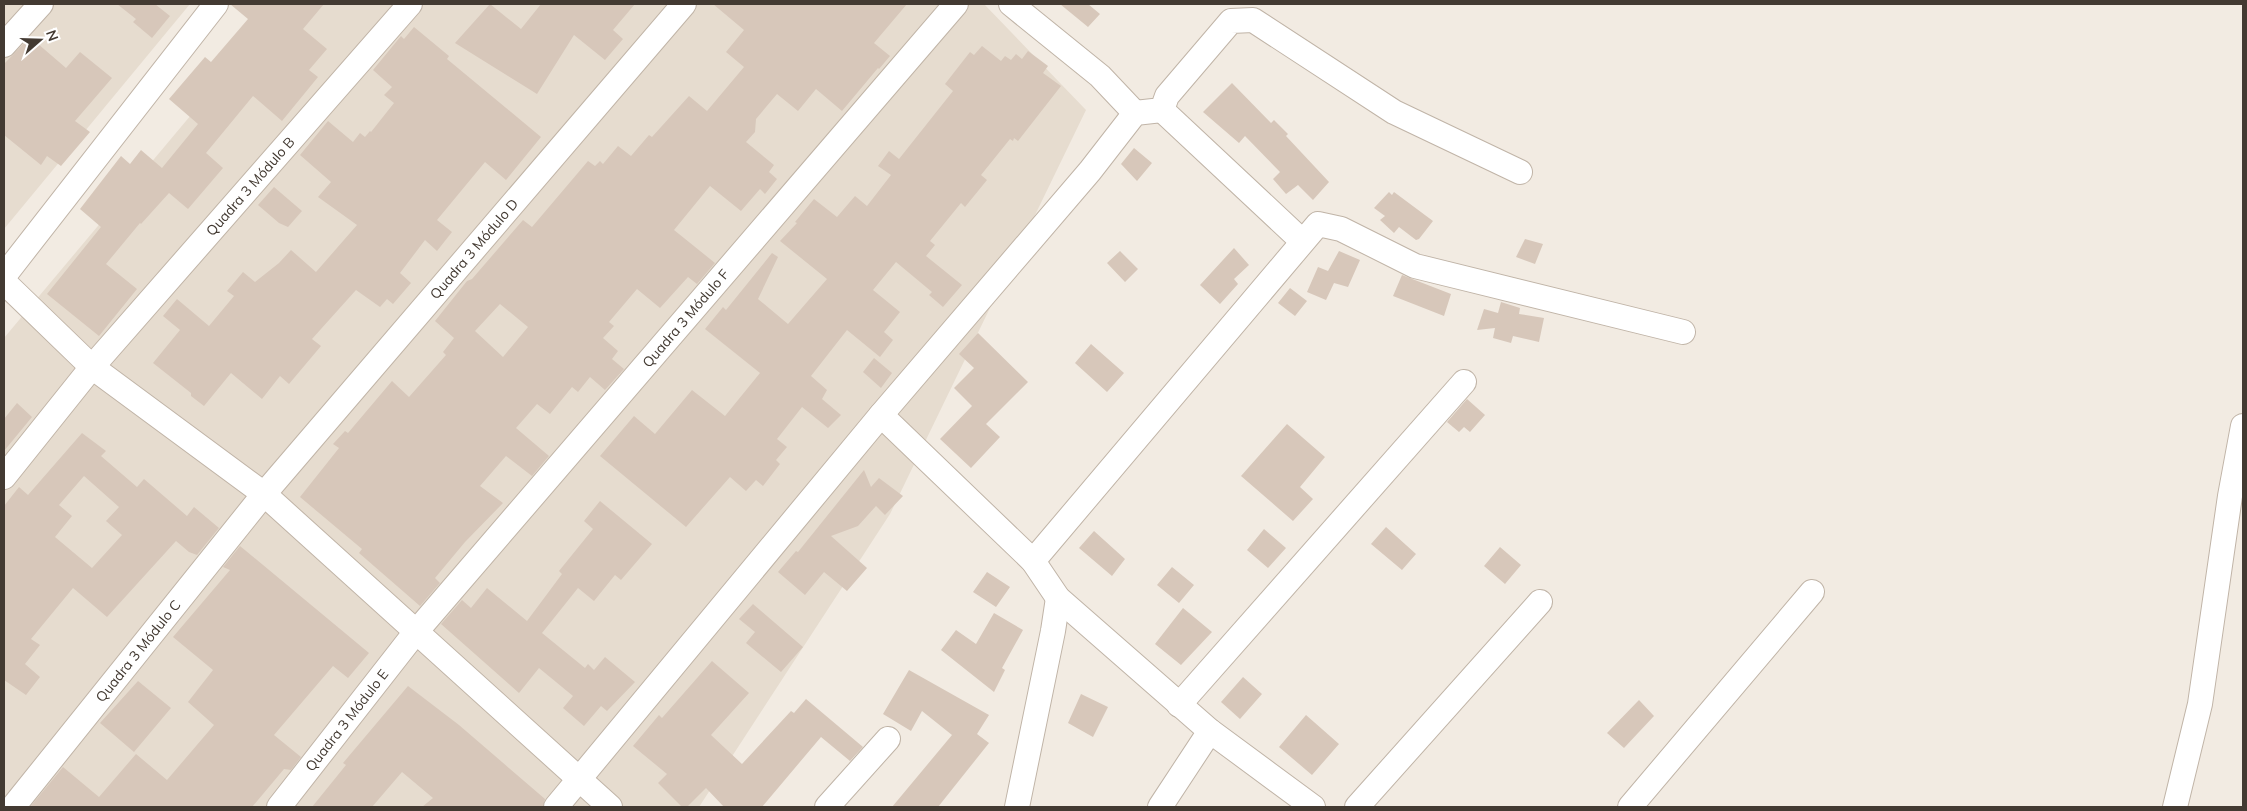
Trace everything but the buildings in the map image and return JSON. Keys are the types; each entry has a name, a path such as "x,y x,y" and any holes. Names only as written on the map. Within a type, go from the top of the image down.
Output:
{"street":[{"path":"4,45 41,4"},
{"path":"4,276 216,4"},
{"name":"Quadra 3 Módulo B","path":"4,476 92,367 410,4"},
{"name":"Quadra 3 Módulo D","path":"264,494 684,4"},
{"name":"Quadra 3 Módulo F","path":"415,633 956,4"},
{"path":"1011,4 1100,76 1135,113"},
{"path":"1162,110 1167,96 1231,20 1253,20 1394,112 1520,172"},
{"path":"556,807 881,415 1084,178 1135,113 1162,110 1302,241"},
{"path":"1033,562 1318,224 1331,225 1415,266 1683,332"},
{"path":"4,282 92,367 264,494 415,633 610,807"},
{"path":"1180,705 1464,382"},
{"path":"881,415 1033,562 1058,598 1210,731 1313,807"},
{"path":"2175,807 2200,704 2230,496 2243,426"},
{"name":"Quadra 3 Módulo C","path":"13,807 264,494"},
{"path":"1630,807 1812,592"},
{"path":"1018,807 1058,598"},
{"path":"1357,807 1540,602"},
{"name":"Quadra 3 Módulo E","path":"279,807 415,633"},
{"path":"1160,807 1210,731"},
{"path":"827,807 888,740"}],"shaded area":[{"path":"4,4 190,4 4,229"},
{"path":"284,4 984,4 1086,110 890,514 699,807 4,807 4,338"}]}
